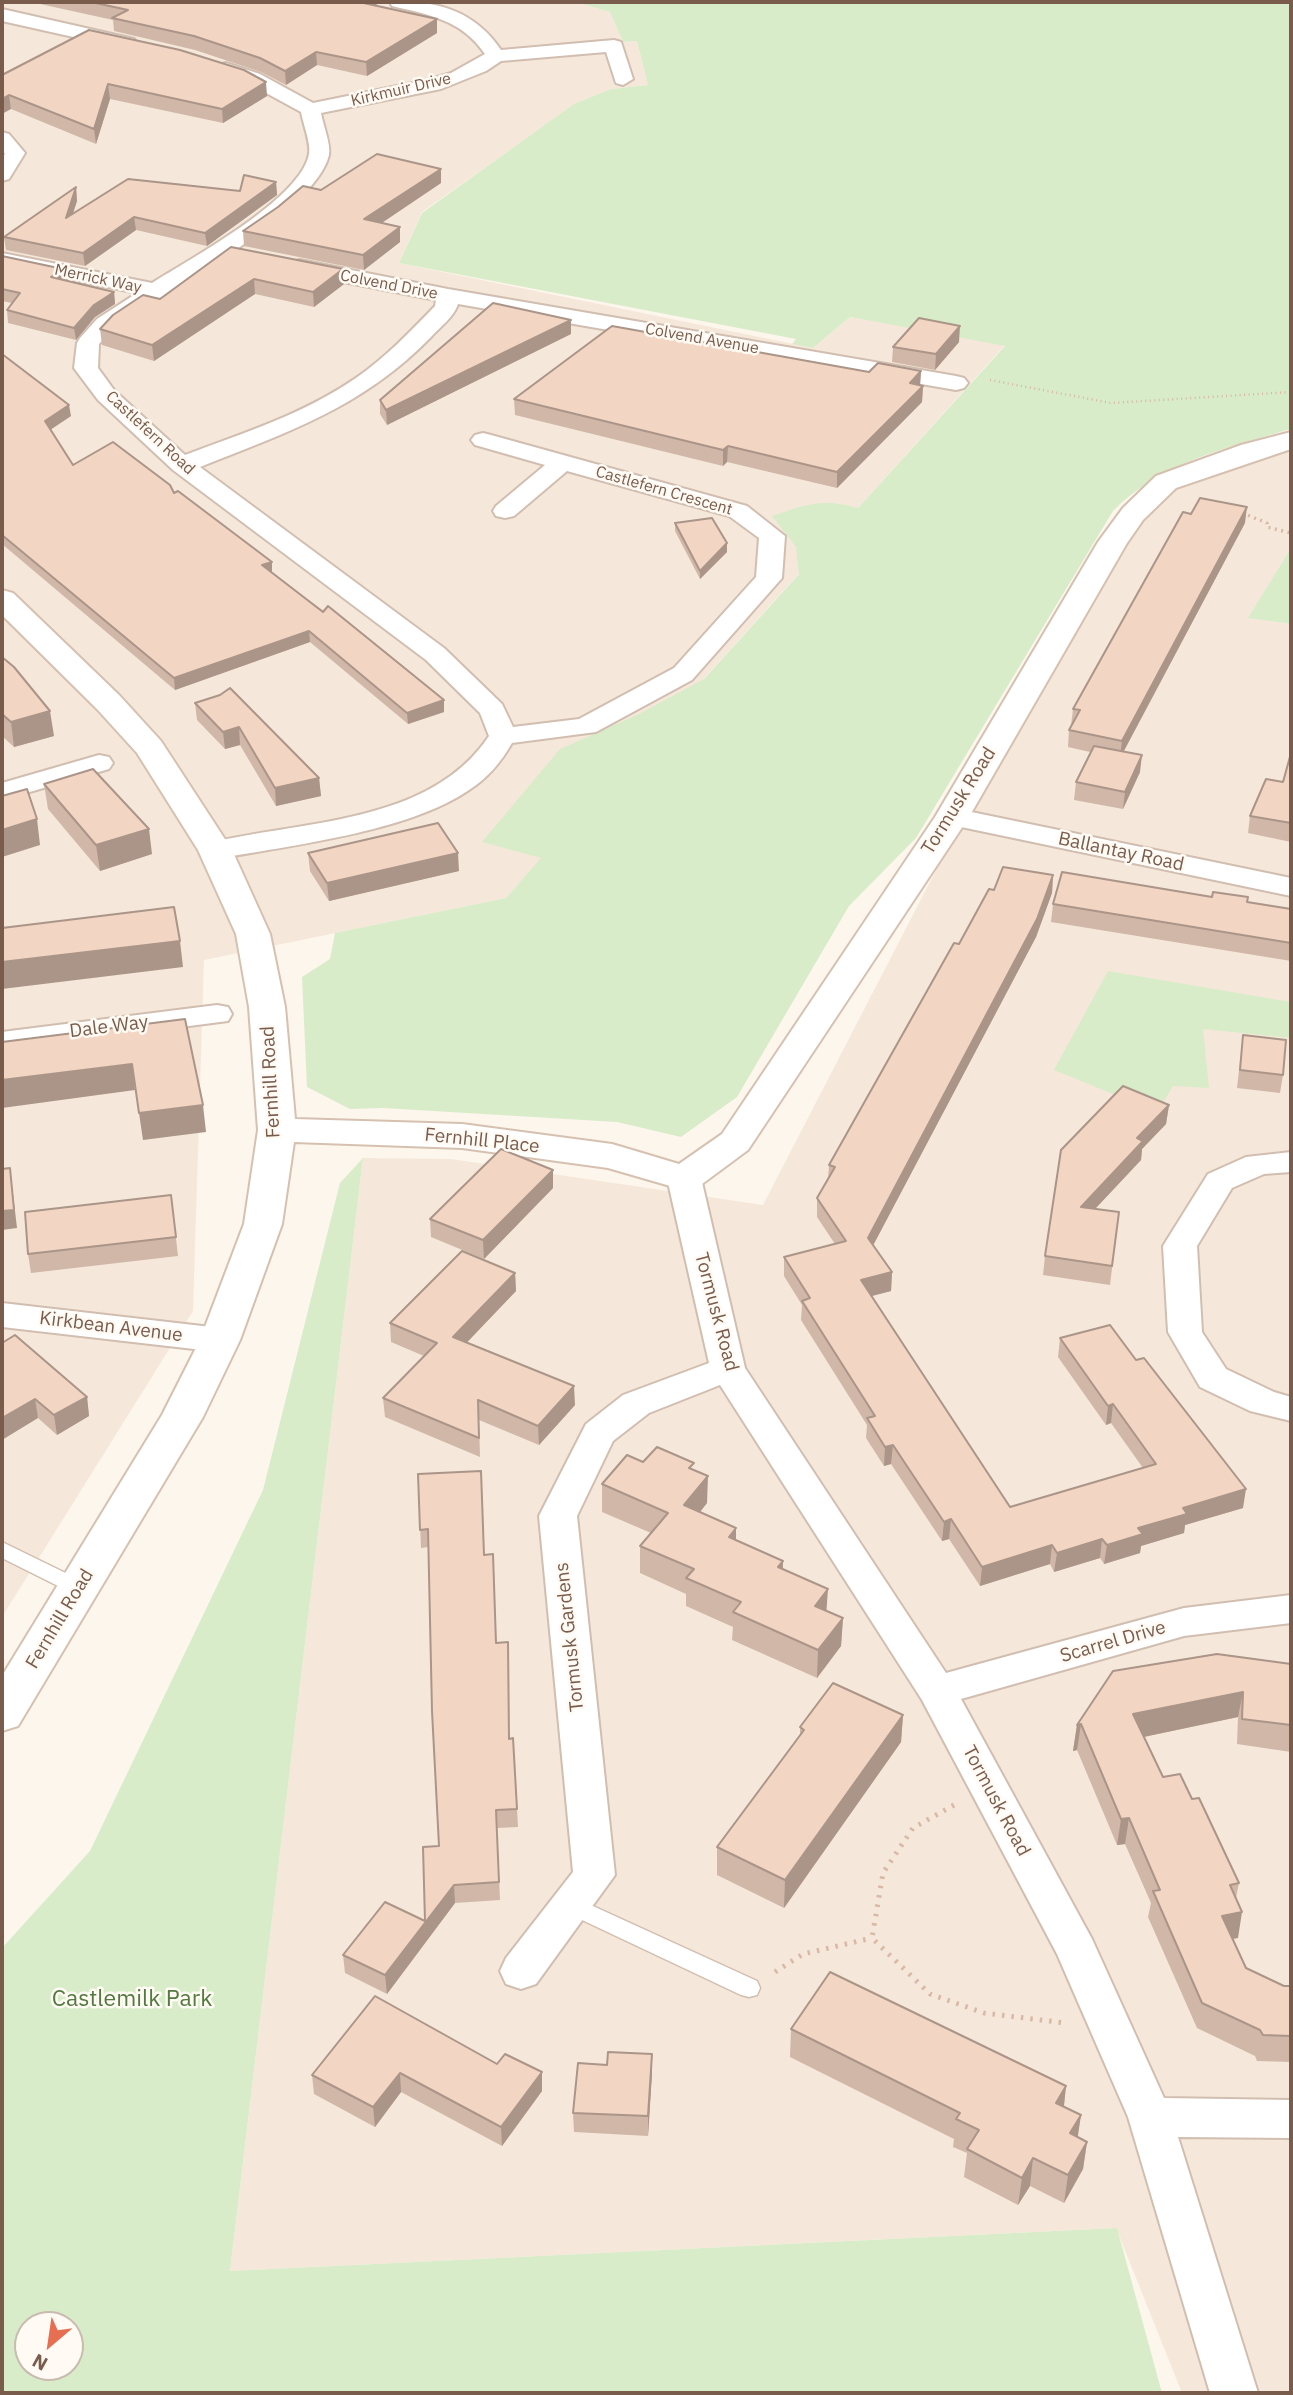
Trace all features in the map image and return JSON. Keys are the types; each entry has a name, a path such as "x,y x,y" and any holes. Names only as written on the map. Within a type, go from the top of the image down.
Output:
{"street":[{"path":"399,2 447,12 468,22 485,38 496,56 614,46 623,79"},
{"path":"2,15 147,47"},
{"name":"Kirkmuir Drive","path":"310,109 448,81 481,68 496,56"},
{"path":"214,65 253,78 310,109"},
{"name":"Castlefern Road","path":"310,109 320,154 303,185 269,216 105,324 88,343 86,368 106,395 182,465 435,654 492,710 503,736"},
{"path":"2,138 15,153 2,175"},
{"path":"219,250 245,255"},
{"name":"Merrick Way","path":"2,259 153,290"},
{"name":"Colvend Drive","path":"182,465 301,419 364,383 423,332 446,308 448,296 284,263"},
{"name":"Colvend Avenue","path":"448,296 956,383"},
{"name":"Castlefern Crescent","path":"484,440 738,511 772,536 769,578 683,674 586,726 503,736"},
{"name":"Tormusk Road","path":"1234,2393 1150,2118 1077,1951 937,1691 728,1369 684,1178 735,1142 951,817 1113,542 1133,514 1166,482 1251,451 1291,440"},
{"path":"505,510 563,462"},
{"name":"Fernhill Road","path":"2,599 108,702 150,748 215,850 253,934 267,1007 276,1130 263,1224 220,1340 182,1417 2,1714"},
{"path":"215,850 359,823 442,795 481,768 503,736"},
{"path":"2,792 100,763"},
{"name":"Ballantay Road","path":"951,817 1291,887"},
{"name":"Dale Way","path":"2,1041 217,1014"},
{"name":"Fernhill Place","path":"276,1130 462,1136 612,1156 684,1178"},
{"path":"1291,1162 1258,1164 1220,1181 1180,1246 1185,1332 1213,1378 1263,1402 1291,1409"},
{"name":"Kirkbean Avenue","path":"2,1315 220,1340"},
{"name":"Tormusk Gardens","path":"521,1972 594,1875 558,1516 598,1433 636,1404 728,1369"},
{"name":"Scarrel Drive","path":"937,1691 1184,1622 1291,1609"},
{"path":"1150,2118 1291,2119"}],"lane":[{"path":"2,1549 79,1588"},
{"path":"571,1905 749,1988"}],"path":[{"path":"956,383 976,377 1111,403 1291,392"},
{"path":"1233,509 1267,523 1267,527 1291,533"},
{"path":"872,1938 883,1873 913,1828 988,1785"},
{"path":"749,1988 803,1954 872,1938"},
{"path":"872,1938 930,1994 984,2013 1111,2029"}],"shaded area":[{"path":"2,2 575,2 610,12 623,42 637,41 648,85 611,89 575,104 422,212 399,263 813,348 850,317 1005,345 506,898 204,960 193,1311 2,1617"},
{"path":"1291,444 1291,548 1249,618 1291,624 1291,2393 1182,2393 1116,2228 230,2271 363,1158 451,1159 763,1205 965,814 1121,545 1172,486"}],"green space":[{"path":"575,2 1291,2 1291,429 1219,450 1173,469 1132,494 1113,511 916,838 849,906 737,1097 681,1137 617,1122 383,1108 350,1109 307,1087 302,977 330,959 335,933 506,898 541,858 482,842 560,749 637,715 704,679 799,574 796,547 772,516 795,508 824,503 858,508 1005,346 850,317 813,348 792,344 796,339 399,263 422,213 574,104 611,89 648,85 637,41 623,42 610,12"},
{"path":"1291,548 1291,624 1248,618"},
{"path":"1108,971 1291,1002 1291,1038 1203,1029 1209,1088 1173,1086 1157,1112 1054,1070"},
{"name":"Castlemilk Park","path":"363,1158 230,2271 1117,2228 1162,2393 2,2393 2,1948 90,1851 263,1490 340,1183"}],"building":[{"path":"91,2 359,2 437,19 366,62 316,52 285,71 260,58 194,36 112,18 128,10"},
{"path":"89,30 180,50 244,70 266,82 222,109 108,84 94,129 9,95 2,99 2,75"},
{"path":"377,154 441,169 364,219 400,227 363,255 243,231 303,186 321,190"},
{"path":"244,175 276,182 205,233 134,217 83,253 4,237 76,187 66,218 128,179 240,191"},
{"path":"231,247 343,269 313,292 254,279 152,345 100,329 113,315 143,295 160,299"},
{"path":"2,256 63,269 51,277 114,292 94,305 74,328 7,310 20,293 2,289"},
{"path":"493,303 571,320 386,410 380,400"},
{"path":"919,318 960,326 936,354 893,347"},
{"path":"612,326 869,372 878,363 921,371 910,383 923,386 837,472 728,446 723,450 514,399"},
{"path":"2,354 69,405 45,421 73,465 113,442 170,485 174,493 178,491 272,562 262,565 323,612 328,606 444,700 407,713 309,631 174,678 2,535"},
{"path":"1200,498 1247,507 1122,741 1069,730 1080,710 1073,709 1183,512 1191,514"},
{"path":"712,518 727,543 700,571 675,523"},
{"path":"2,657 14,667 50,711 11,722 2,714"},
{"path":"230,688 319,778 275,788 239,727 223,732 195,703 220,695"},
{"path":"1094,746 1142,755 1125,792 1076,782"},
{"path":"1291,753 1291,823 1250,816 1266,779 1283,782"},
{"path":"93,769 149,829 96,845 44,784"},
{"path":"27,789 37,819 2,830 2,796"},
{"path":"438,823 458,853 327,883 308,853"},
{"path":"1003,867 1053,875 1037,919 868,1238 892,1272 861,1280 1010,1507 1156,1464 1113,1404 1108,1406 1060,1338 1110,1325 1136,1360 1144,1358 1246,1489 1183,1508 1187,1514 1138,1528 1143,1534 1107,1545 1102,1539 1057,1553 1052,1545 982,1567 951,1519 944,1522 893,1445 885,1447 867,1418 875,1416 802,1301 810,1298 784,1257 846,1241 817,1198 835,1167 829,1165 954,943 959,944 989,889 994,890"},
{"path":"1062,872 1212,897 1213,892 1248,897 1247,902 1291,909 1291,943 1053,904"},
{"path":"174,907 180,941 2,962 2,928"},
{"path":"185,1019 203,1105 139,1113 132,1064 2,1080 2,1042"},
{"path":"1243,1035 1286,1040 1283,1075 1240,1070"},
{"path":"1123,1086 1169,1105 1137,1138 1143,1141 1081,1207 1119,1212 1112,1266 1045,1256 1061,1150"},
{"path":"501,1149 553,1170 483,1240 430,1219"},
{"path":"10,1168 14,1210 2,1211 2,1169"},
{"path":"171,1195 176,1237 28,1254 25,1212"},
{"path":"462,1251 515,1273 453,1337 574,1386 538,1426 478,1400 479,1438 383,1398 437,1343 390,1323"},
{"path":"15,1335 87,1397 54,1415 35,1399 2,1418 2,1343"},
{"path":"657,1447 694,1463 689,1468 708,1476 684,1505 736,1528 729,1537 783,1561 778,1567 828,1589 815,1606 843,1618 818,1650 733,1612 741,1602 686,1578 694,1569 640,1546 668,1513 602,1484 627,1455 643,1462"},
{"path":"481,1471 484,1555 493,1554 496,1643 508,1642 509,1739 513,1738 517,1809 496,1810 499,1882 454,1885 385,1975 343,1955 385,1902 425,1921 423,1847 439,1846 432,1711 428,1529 420,1530 418,1474"},
{"path":"1217,1654 1291,1664 1291,1725 1242,1719 1243,1692 1133,1714 1163,1777 1180,1774 1192,1799 1199,1798 1239,1883 1230,1885 1242,1912 1222,1916 1246,1968 1284,1986 1291,1986 1291,2036 1263,2035 1260,2030 1202,2003 1153,1891 1160,1890 1129,1818 1121,1819 1081,1724 1077,1725 1113,1671"},
{"path":"833,1683 903,1715 785,1880 717,1847 804,1730 800,1727"},
{"path":"830,1972 1066,2086 1056,2103 1081,2115 1070,2133 1087,2142 1068,2175 1033,2158 1022,2178 967,2149 979,2130 956,2119 960,2113 791,2029"},
{"path":"375,1996 497,2064 505,2054 542,2072 501,2127 400,2073 373,2107 312,2075"},
{"path":"608,2052 652,2054 648,2116 573,2113 578,2063 607,2065"}]}
